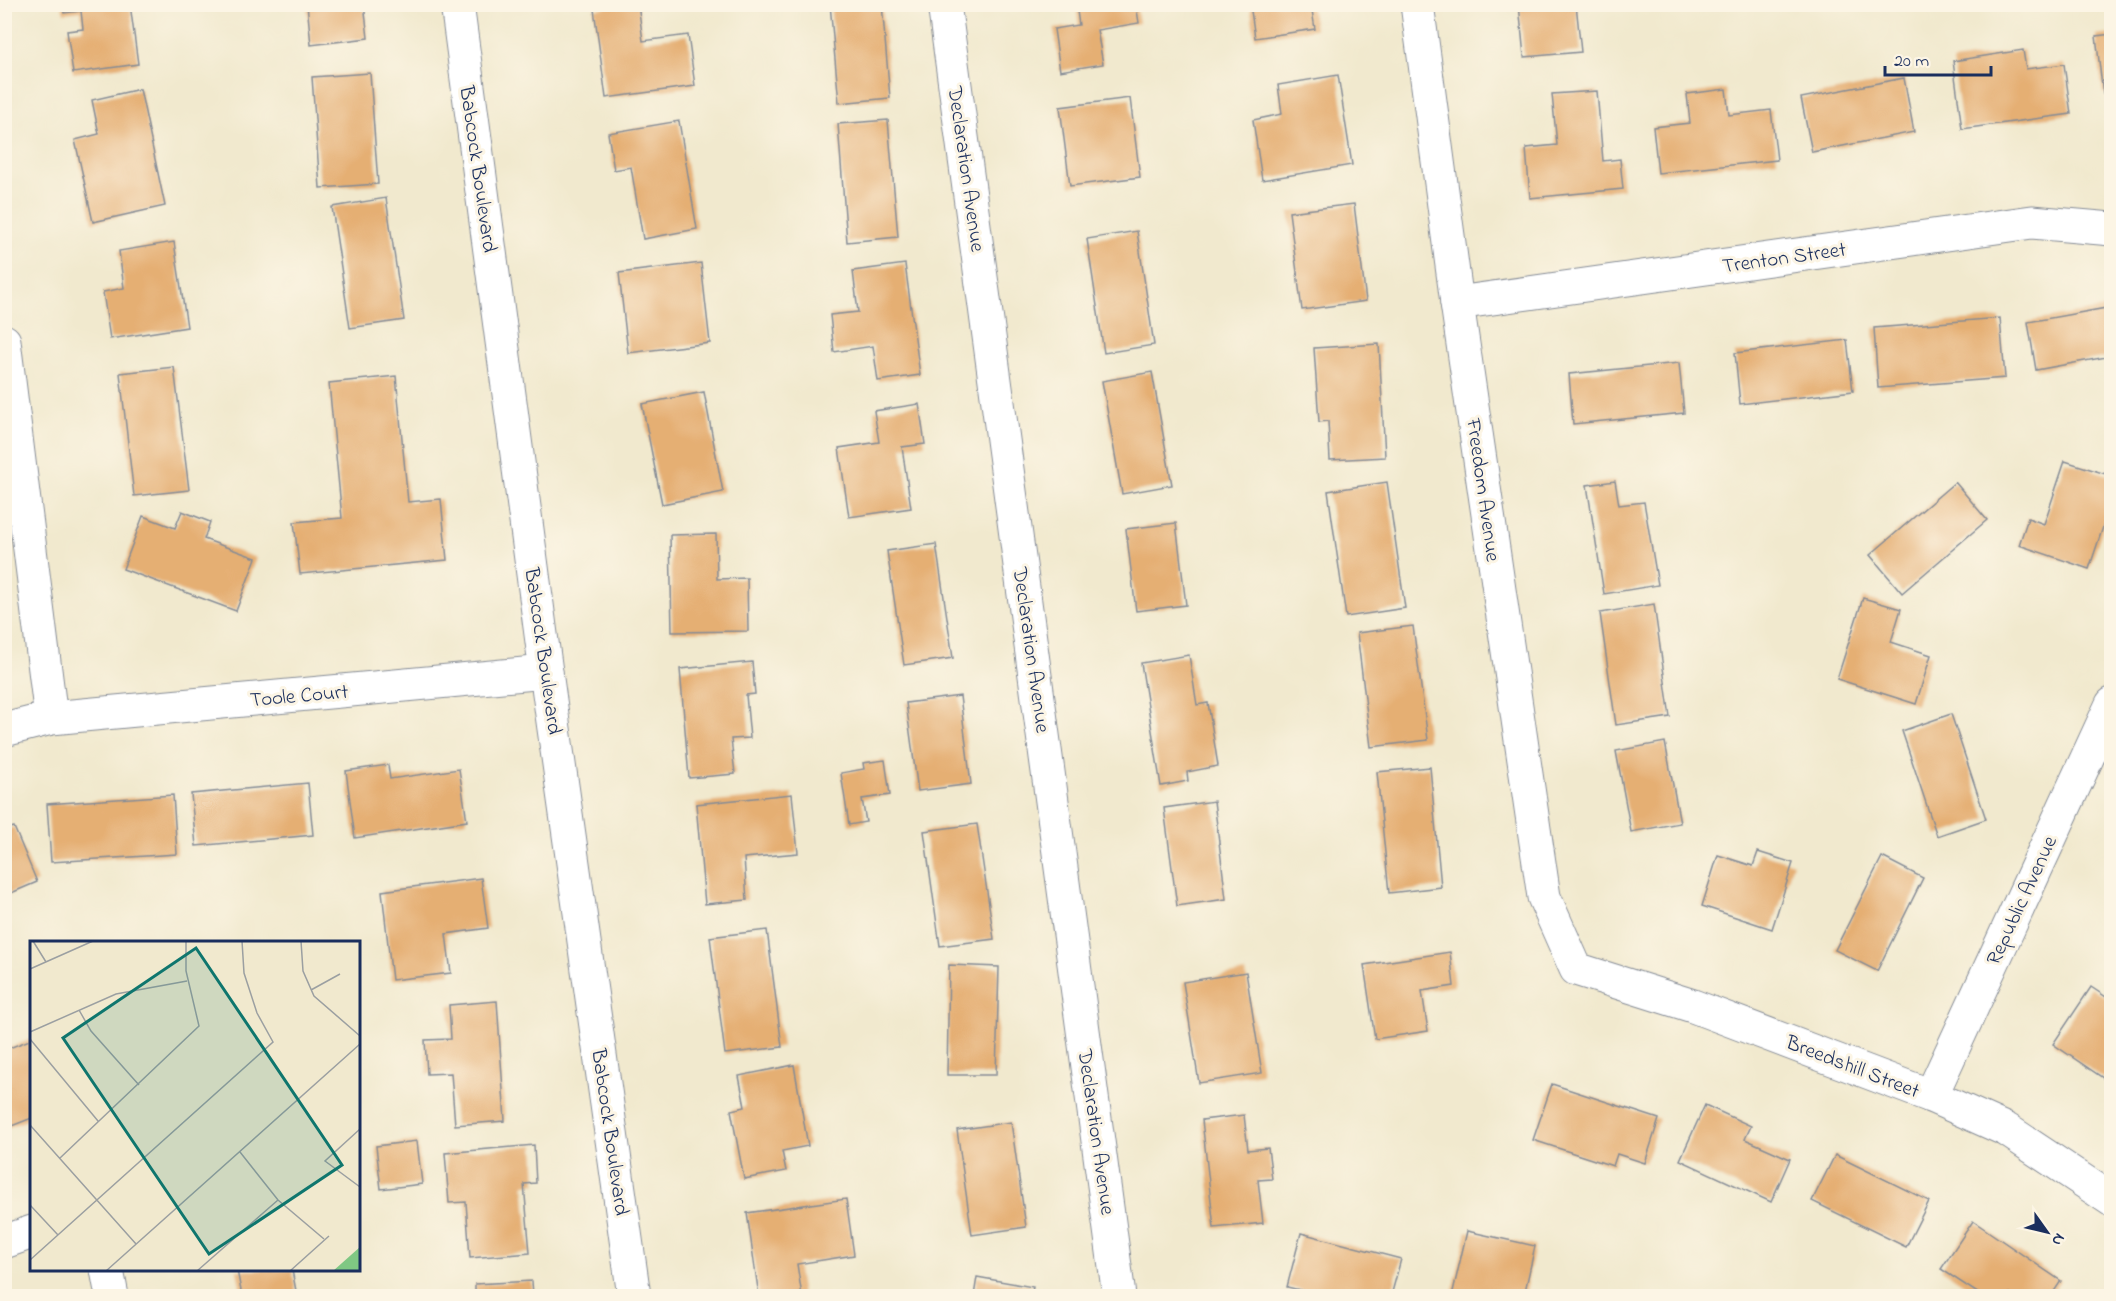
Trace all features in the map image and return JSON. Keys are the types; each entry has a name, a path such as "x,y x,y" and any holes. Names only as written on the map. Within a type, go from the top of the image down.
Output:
{"street":[{"name":"Babcock Boulevard","path":"457,4 546,672 634,1296"},
{"name":"Declaration Avenue","path":"944,4 1119,1296"},
{"name":"Freedom Avenue","path":"1417,4 1457,303 1544,897 1576,969"},
{"name":"Trenton Street","path":"1457,303 2032,222 2112,229"},
{"path":"4,341 51,718"},
{"name":"Toole Court","path":"4,730 51,718 546,672"},
{"name":"Republic Avenue","path":"1931,1096 2112,704"},
{"name":"Breedshill Street","path":"1576,969 1693,1006 1931,1096 2007,1130 2112,1200"},
{"path":"4,1242 30,1233"},
{"path":"107,1271 112,1296"}],"building":[{"path":"62,4 130,4 138,64 73,73 67,31 83,29 81,11 64,13"},
{"path":"307,4 364,4 368,38 311,45"},
{"path":"638,4 643,41 688,35 695,86 606,98 594,9"},
{"path":"830,4 882,4 890,98 839,103"},
{"path":"1076,4 1136,4 1139,23 1097,30 1103,64 1060,71 1054,29 1079,25"},
{"path":"1250,4 1311,4 1315,29 1255,38"},
{"path":"1519,4 1576,4 1581,52 1524,57"},
{"path":"2112,34 2112,93 2103,94 2096,36"},
{"path":"2023,50 2026,69 2064,64 2071,114 1962,129 1953,61"},
{"path":"370,73 378,184 320,188 312,77"},
{"path":"1338,75 1352,165 1262,180 1253,120 1282,114 1278,85"},
{"path":"1904,78 1914,132 1812,152 1801,98"},
{"path":"140,89 165,206 93,222 75,140 99,134 92,100"},
{"path":"1726,89 1729,115 1771,110 1777,160 1658,173 1653,127 1690,123 1687,94"},
{"path":"1597,91 1603,161 1620,159 1623,189 1530,198 1526,148 1557,145 1552,94"},
{"path":"1130,98 1140,177 1070,186 1060,107"},
{"path":"888,120 898,237 847,242 838,124"},
{"path":"679,121 697,229 643,239 631,167 614,170 608,133"},
{"path":"386,198 404,320 350,328 332,207"},
{"path":"1354,204 1366,301 1302,310 1289,212"},
{"path":"1137,231 1154,345 1104,353 1087,239"},
{"path":"174,242 187,327 110,339 103,292 124,288 119,251"},
{"path":"701,263 710,343 628,353 619,273"},
{"path":"905,264 920,375 878,381 873,346 834,352 830,315 858,312 853,271"},
{"path":"2112,307 2112,356 2036,370 2028,322"},
{"path":"2000,318 2005,378 1878,388 1874,328"},
{"path":"1847,340 1853,391 1740,404 1735,353"},
{"path":"1379,344 1385,457 1330,460 1328,421 1319,422 1314,348"},
{"path":"1679,363 1684,413 1573,424 1569,374"},
{"path":"174,367 189,490 134,496 120,373"},
{"path":"1152,372 1172,485 1122,494 1102,381"},
{"path":"396,376 408,502 441,499 447,560 300,574 294,522 342,518 329,383"},
{"path":"704,392 723,492 662,504 642,404"},
{"path":"919,404 925,444 902,447 911,508 849,517 839,448 879,442 874,411"},
{"path":"2065,461 2112,476 2112,500 2089,569 2019,545 2028,518 2044,524"},
{"path":"1615,481 1619,505 1644,502 1658,585 1604,594 1587,485"},
{"path":"1387,482 1405,608 1346,617 1328,491"},
{"path":"1955,482 1987,520 1902,593 1870,555"},
{"path":"182,511 210,522 204,539 256,558 236,611 123,569 143,516 175,528"},
{"path":"1176,523 1186,605 1136,611 1126,529"},
{"path":"716,534 717,579 747,578 748,631 672,632 670,535"},
{"path":"936,544 953,658 904,665 887,551"},
{"path":"1863,598 1901,609 1891,642 1931,655 1916,704 1837,679"},
{"path":"1654,604 1670,717 1616,725 1600,613"},
{"path":"1413,626 1428,740 1371,747 1357,633"},
{"path":"1189,655 1197,705 1208,703 1218,766 1187,772 1188,781 1161,786 1141,663"},
{"path":"752,662 755,694 746,695 750,738 731,739 735,774 689,778 680,669"},
{"path":"960,696 971,784 918,791 906,703"},
{"path":"1951,714 1986,819 1937,836 1902,731"},
{"path":"1665,742 1680,823 1631,832 1616,751"},
{"path":"885,760 890,795 862,799 866,822 849,825 841,773 864,769 863,763"},
{"path":"388,765 390,779 459,769 467,821 355,838 346,771"},
{"path":"1430,767 1441,887 1389,893 1377,772"},
{"path":"308,783 313,835 196,846 191,794"},
{"path":"792,794 798,853 744,858 747,900 705,904 696,804"},
{"path":"173,795 177,854 51,862 47,804"},
{"path":"1214,801 1226,899 1177,906 1164,808"},
{"path":"977,824 994,939 940,946 924,831"},
{"path":"14,827 37,882 4,896 4,830"},
{"path":"1758,852 1793,863 1772,929 1702,906 1718,855 1753,866"},
{"path":"1882,857 1923,878 1877,971 1835,950"},
{"path":"481,878 488,928 446,934 451,973 392,980 382,891"},
{"path":"767,930 782,1047 725,1054 710,937"},
{"path":"1450,952 1454,986 1422,991 1428,1031 1375,1039 1364,965"},
{"path":"949,965 999,967 996,1075 947,1075"},
{"path":"1246,972 1262,1073 1199,1083 1183,982"},
{"path":"2091,987 2112,1001 2112,1084 2053,1044"},
{"path":"497,1001 505,1121 455,1125 451,1073 427,1074 425,1040 451,1039 449,1005"},
{"path":"30,1040 30,1119 4,1129 4,1050"},
{"path":"794,1065 808,1146 782,1151 786,1171 744,1179 731,1110 745,1107 739,1076"},
{"path":"1552,1084 1659,1119 1645,1163 1617,1154 1613,1166 1533,1140"},
{"path":"1705,1105 1751,1126 1745,1139 1790,1159 1771,1202 1680,1160"},
{"path":"1244,1115 1248,1150 1268,1148 1272,1179 1258,1180 1263,1223 1214,1228 1202,1120"},
{"path":"1011,1122 1026,1227 972,1235 957,1130"},
{"path":"417,1141 422,1184 381,1189 376,1146"},
{"path":"534,1145 536,1183 524,1184 530,1253 470,1258 466,1202 449,1203 445,1153"},
{"path":"1835,1155 1929,1201 1906,1247 1812,1201"},
{"path":"846,1199 854,1255 797,1264 802,1296 759,1296 747,1213"},
{"path":"1973,1221 2061,1281 2051,1296 2014,1296 2010,1293 2007,1296 1982,1296 1941,1269"},
{"path":"1467,1231 1535,1246 1524,1296 1452,1296"},
{"path":"1301,1233 1401,1259 1391,1296 1325,1296 1287,1287"},
{"path":"237,1271 292,1271 297,1296 242,1296"},
{"path":"977,1277 1033,1287 1031,1296 974,1296"},
{"path":"532,1281 533,1296 475,1296 475,1284"}]}
